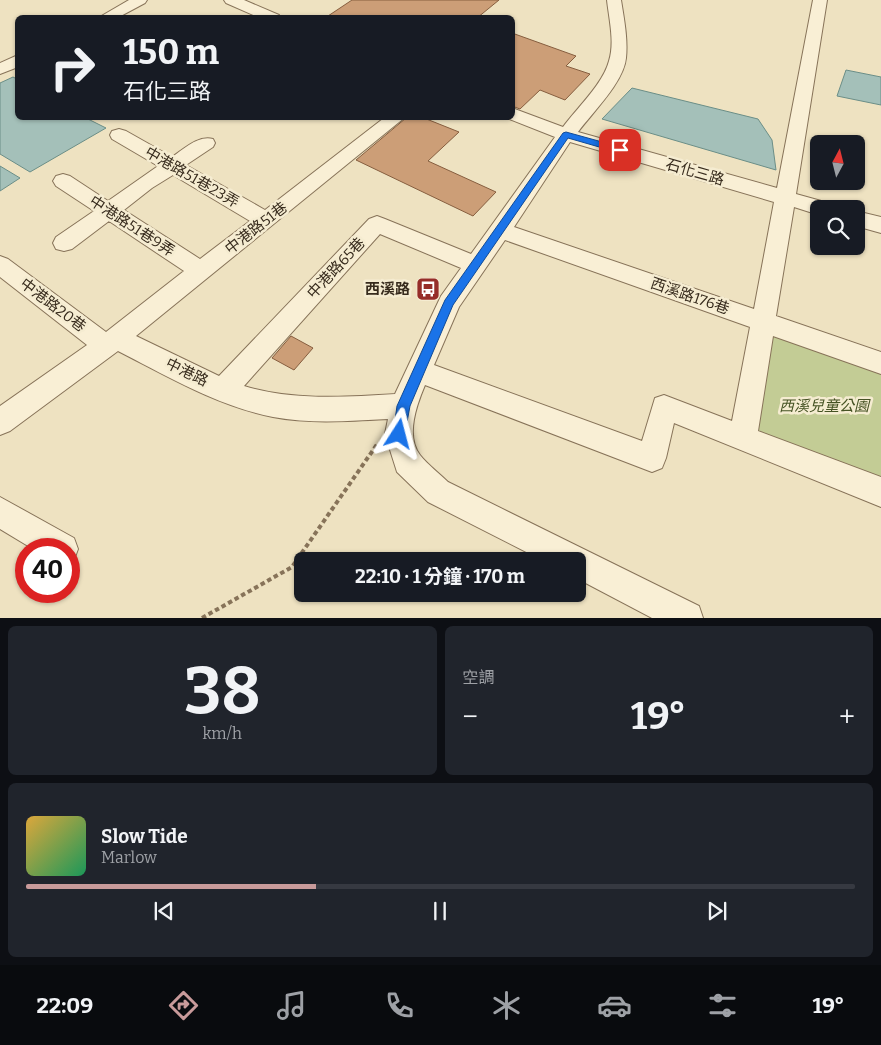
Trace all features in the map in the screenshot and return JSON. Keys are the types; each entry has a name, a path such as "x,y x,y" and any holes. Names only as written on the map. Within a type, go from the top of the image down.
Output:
{"street":[{"path":"110,15 140,0"},
{"path":"230,0 267,15"},
{"path":"557,552 438,492 407,462 399,434 403,406 449,303 566,135 612,76 618,60 619,40 614,0"},
{"path":"742,438 820,0"},
{"path":"0,69 15,62"},
{"name":"石化三路","path":"515,114 566,135 810,205"},
{"name":"中港路51巷","path":"111,342 392,120"},
{"name":"中港路51巷23弄","path":"118,135 266,220"},
{"path":"64,243 145,184 206,143"},
{"name":"中港路51巷9弄","path":"63,181 201,271"},
{"path":"865,221 881,225"},
{"name":"中港路65巷","path":"223,390 377,224 475,265"},
{"name":"西溪路176巷","path":"500,230 881,363"},
{"name":"中港路20巷","path":"4,275 111,342"},
{"path":"0,422 111,342"},
{"name":"中港路","path":"111,342 223,390 272,405 329,410 403,406"},
{"path":"419,371 652,458 664,407 881,492"},
{"path":"0,512 46,538"},
{"path":"586,567 687,618"}],"path":[{"path":"202,618 292,567 381,438"}],"green space":[{"name":"西溪兒童公園","path":"767,330 881,369 881,486 750,435"}],"water":[{"path":"846,70 881,77 881,105 837,96"},
{"path":"13,77 15,78 15,120 90,120 106,128 30,172 0,154 0,83"},
{"path":"632,88 758,119 772,140 776,170 602,119"},
{"path":"0,166 20,178 0,191"}],"building":[{"path":"352,0 499,0 481,15 330,15"},
{"path":"515,34 576,56 566,66 590,74 565,100 540,90 520,109 515,107"},
{"path":"404,120 429,120 459,132 428,161 496,192 473,216 356,160"},
{"path":"291,336 313,348 294,370 272,358"}],"place":[{"name":"西溪路","path":"428,289"}],"route":[{"path":"399,434 403,406 449,303 566,135 620,150"}]}
